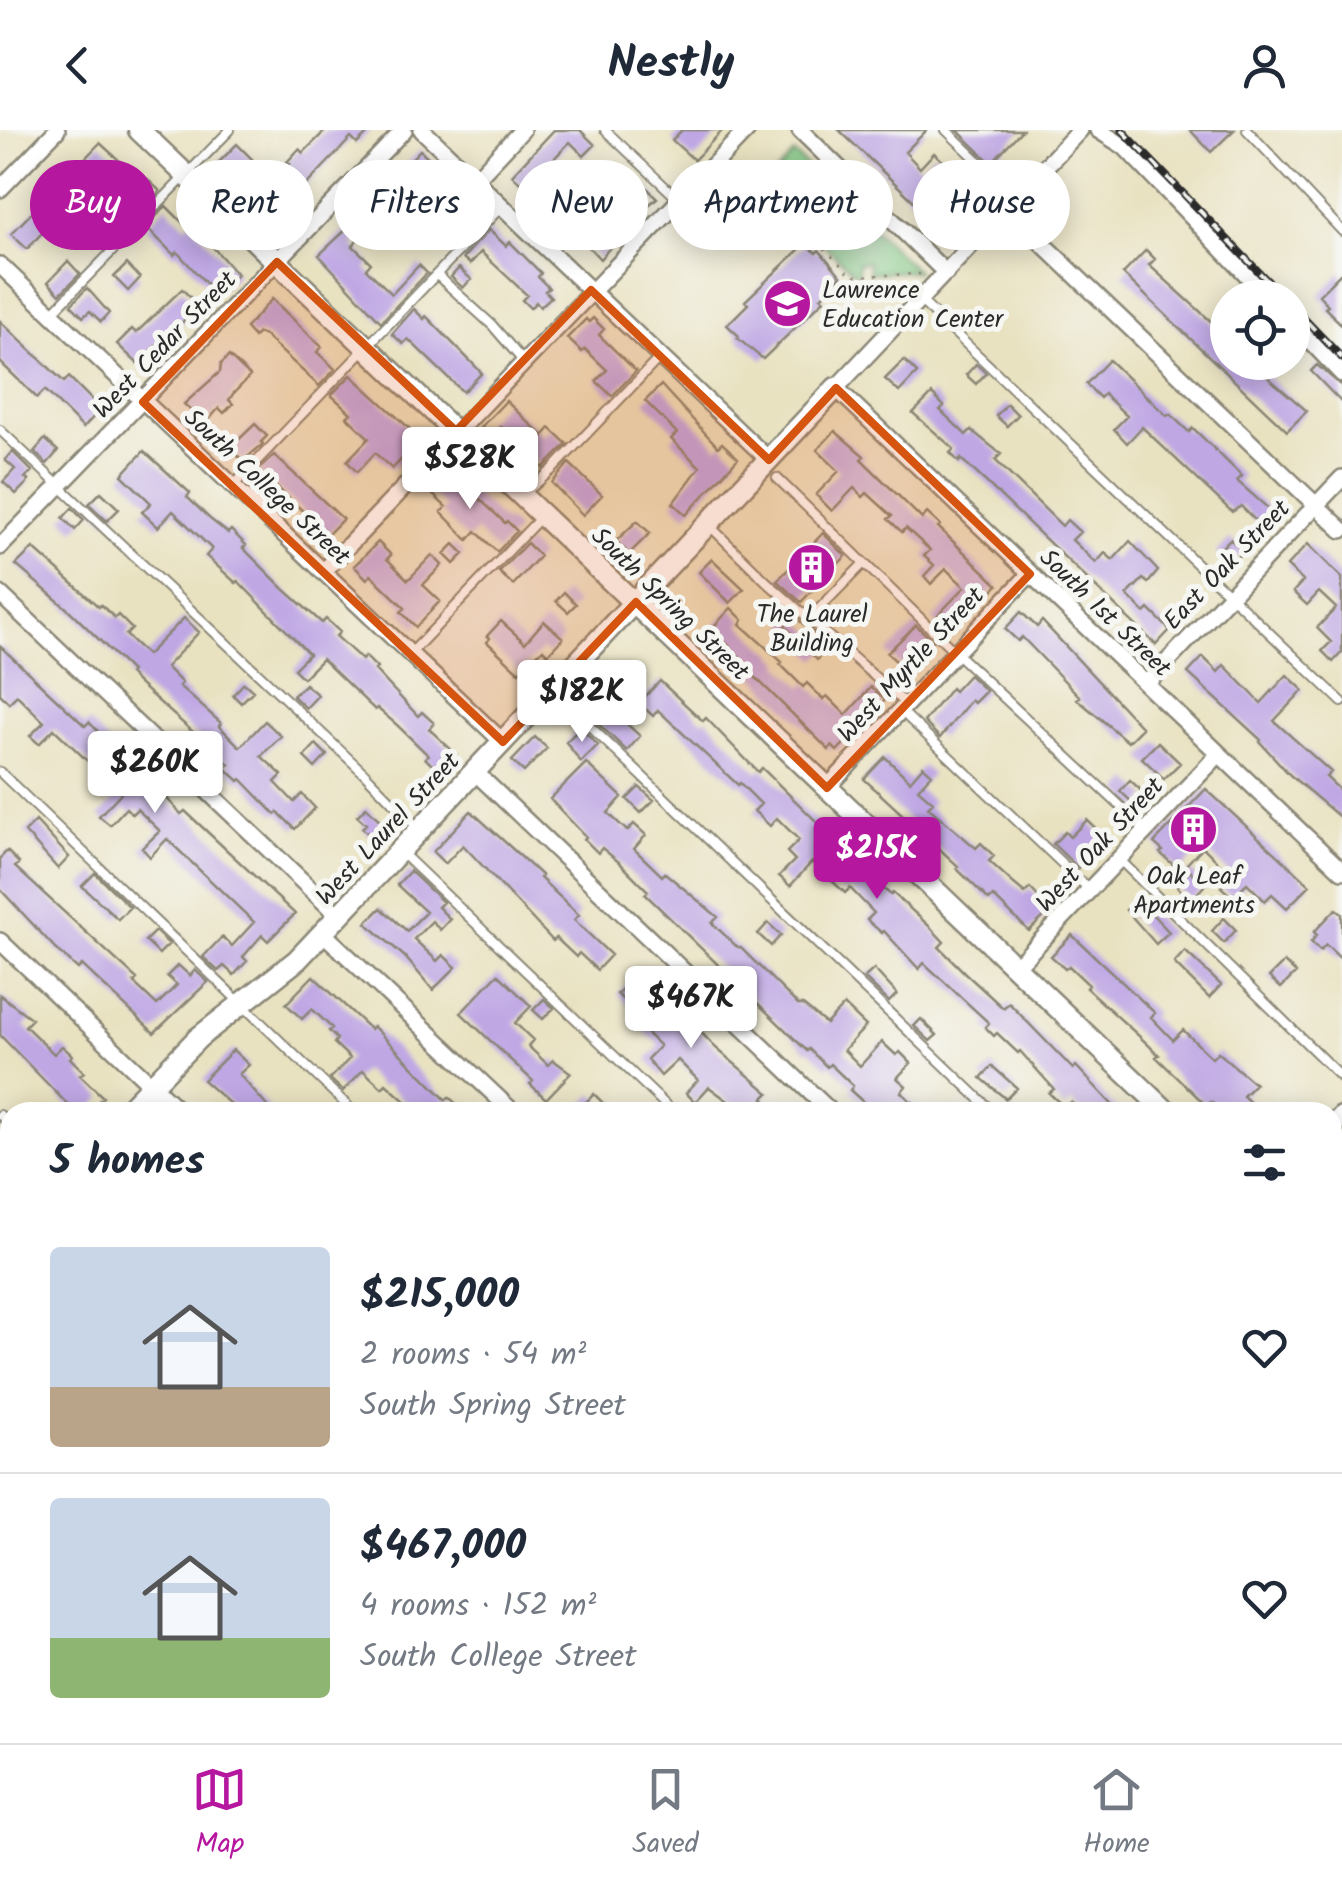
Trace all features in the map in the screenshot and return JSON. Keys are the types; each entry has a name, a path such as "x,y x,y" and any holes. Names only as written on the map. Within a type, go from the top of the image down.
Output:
{"street":[{"path":"0,190 57,130"},
{"name":"South Spring Street","path":"138,130 176,166"},
{"name":"West Cedar Street","path":"0,548 404,130"},
{"path":"422,130 454,160"},
{"path":"494,160 522,130"},
{"path":"719,160 747,130"},
{"path":"800,130 946,273"},
{"path":"1052,160 1080,130"},
{"path":"1098,130 1126,147 1252,280"},
{"path":"495,198 773,469"},
{"path":"323,572 668,214"},
{"name":"South Spring Street","path":"264,250 1157,1102"},
{"path":"836,388 968,250"},
{"path":"1058,250 1342,530"},
{"name":"South College Street","path":"0,265 503,742"},
{"path":"1310,341 1342,374"},
{"name":"West Laurel Street","path":"136,1102 198,1038 279,976 339,916 708,524 773,469 836,388"},
{"name":"South 1st Street","path":"836,388 1342,872"},
{"name":"East Oak Street","path":"1146,684 1342,478"},
{"name":"West Myrtle Street","path":"827,788 1030,574"},
{"path":"0,594 339,916"},
{"name":"West Oak Street","path":"1016,968 1219,754"},
{"path":"475,772 822,1102"},
{"path":"323,932 502,1102"},
{"path":"0,941 170,1102"}],"lane":[{"path":"201,160 230,130"},
{"path":"605,130 668,189"},
{"path":"946,130 972,160"},
{"path":"1247,130 1342,230"},
{"path":"52,314 176,186"},
{"path":"233,486 503,205"},
{"path":"437,275 492,325 523,361"},
{"path":"920,300 1342,702"},
{"path":"523,495 553,469 660,356"},
{"path":"0,430 366,774 420,830"},
{"path":"773,469 864,563 1146,830"},
{"path":"410,654 544,515"},
{"path":"708,524 1090,890"},
{"path":"810,619 864,563"},
{"path":"552,690 983,1102"},
{"path":"0,772 343,1102"},
{"path":"400,851 663,1102"},
{"path":"1119,859 1342,1078"}],"path":[{"path":"825,250 852,276 920,274"}],"highlighted area":[{"path":"277,262 456,431 591,290 769,460 836,388 1030,574 827,788 636,602 503,742 143,402"}],"green space":[{"path":"893,248 917,271 869,273 868,262 858,263 855,274 830,250"}],"building":[{"path":"326,130 371,130 357,144 351,138 314,177 314,160 289,160 299,149 303,153"},
{"path":"554,130 580,130 595,145 584,156 570,142 553,160 526,160"},
{"path":"682,130 723,130 694,160 672,140"},
{"path":"839,130 927,130 905,152 913,161 913,200 893,181 893,160 870,160"},
{"path":"957,130 1022,130 994,160 988,160"},
{"path":"1190,130 1234,130 1211,152"},
{"path":"100,143 119,160 83,160"},
{"path":"237,144 251,160 221,160"},
{"path":"420,150 431,160 411,160"},
{"path":"648,189 657,198 648,206"},
{"path":"166,206 176,216 176,250 215,250 237,274 217,295 177,252 174,255 156,237 156,216"},
{"path":"30,215 27,249 11,234"},
{"path":"495,236 506,246 510,242 541,273 538,277 549,288 545,291 551,297 540,307 536,302 530,308 522,300 527,295 481,252 470,264 463,258 470,250 495,250"},
{"path":"334,241 334,250 357,250 371,263 366,269 392,294 419,265 427,273 381,322 319,255"},
{"path":"592,250 608,250 600,259"},
{"path":"799,250 819,250 841,276 821,297 824,300 763,359 727,325 748,304 745,301"},
{"path":"1146,250 1155,259 1149,265 1210,320 1210,357 1123,274"},
{"path":"68,261 80,274 60,294 48,282"},
{"path":"127,264 140,278 128,291 114,277"},
{"path":"459,268 471,279 463,288 451,277"},
{"path":"1342,272 1342,325 1325,308 1328,305 1319,295"},
{"path":"87,288 109,313 101,322 90,311 83,317 71,305"},
{"path":"182,289 194,301 182,314 187,318 137,363 117,344 132,329 136,333"},
{"path":"272,299 322,347 317,352 335,369 319,386 265,336 258,333 254,337 246,328"},
{"path":"414,309 424,319 426,316 482,373 463,392 408,339 403,344 392,334"},
{"path":"593,318 604,329 599,335 636,371 612,396 596,381 607,370 567,338 586,319 589,322"},
{"path":"0,321 64,382 69,377 101,409 83,428 45,390 37,398 0,362"},
{"path":"229,356 250,376 229,400 233,404 224,413 219,408 205,424 184,404 220,372 221,364"},
{"path":"904,360 917,373 899,392 885,379"},
{"path":"1109,360 1167,416 1170,414 1189,432 1193,428 1242,476 1237,481 1278,517 1265,530 1241,506 1232,512 1142,427 1127,443 1114,429 1127,416 1104,394 1100,398 1086,384"},
{"path":"976,364 986,373 976,384 966,375"},
{"path":"1317,365 1342,386 1342,403 1311,371"},
{"path":"351,375 421,439 392,469 375,453 357,472 347,461 369,438 347,417 351,413 331,395"},
{"path":"1234,380 1271,380 1307,411 1287,431"},
{"path":"661,385 718,447 722,443 738,458 686,515 673,503 700,467 671,439 677,433 645,401"},
{"path":"932,394 944,406 940,410 966,435 971,430 1001,454 995,460 1062,526 1067,520 1080,532 1072,540 1096,563 1105,553 1113,560 1130,541 1158,571 1148,583 1143,579 1127,595 1145,613 1149,609 1170,630 1156,645 986,482 961,459 959,462 950,453 954,449 913,413"},
{"path":"506,401 543,436 550,428 567,444 543,468 501,427 492,437 481,427"},
{"path":"1007,404 1018,415 1007,426 996,416"},
{"path":"255,424 267,436 243,461 230,448"},
{"path":"835,431 864,456 861,459 922,519 927,513 998,585 980,603 976,600 946,632 933,620 965,587 946,569 931,584 924,576 934,565 924,556 930,550 906,528 902,532 888,519 892,516 867,493 863,497 854,488 832,511 816,495 839,471 817,450"},
{"path":"45,439 58,451 47,464 34,452"},
{"path":"144,451 190,493 187,497 210,519 228,533 231,530 246,545 243,548 284,589 322,623 326,619 340,632 336,636 362,660 365,656 418,716 422,712 434,723 429,729 456,754 439,772 425,758 428,755 397,725 375,710 322,659 303,678 294,669 309,654 238,581 206,556 212,549 173,511 158,527 142,512 151,503 122,475"},
{"path":"13,452 32,471 25,478 29,481 16,494 3,482 15,469 5,460"},
{"path":"274,455 343,519 328,534 258,470"},
{"path":"569,463 602,495 583,515 552,483"},
{"path":"447,468 517,531 497,552 476,531 468,540 441,512 446,507 427,489"},
{"path":"101,492 119,509 107,521 89,504"},
{"path":"72,508 84,520 75,530 63,518"},
{"path":"637,521 650,533 629,554 616,541"},
{"name":"The Laurel Building","path":"823,533 846,556 801,602 777,581"},
{"path":"1230,539 1243,551 1229,566 1216,553"},
{"path":"378,542 391,555 387,559 408,580 432,555 442,565 423,585 440,601 416,627 401,612 405,608 371,575 367,579 354,566"},
{"path":"527,543 540,556 513,585 499,572"},
{"path":"454,544 464,554 454,564 444,554"},
{"path":"1308,544 1342,578 1342,652 1333,662 1322,651 1331,642 1317,628 1336,608 1319,592 1307,605 1293,592 1303,581 1287,566"},
{"path":"33,548 99,607 115,618 118,615 132,629 126,635 147,655 184,618 199,632 166,667 182,683 179,686 221,723 219,726 240,747 265,721 281,736 261,756 282,775 275,782 294,802 302,794 315,808 295,829 225,768 229,764 139,684 129,674 131,671 71,612 16,565"},
{"path":"712,559 744,589 730,603 699,572"},
{"path":"564,592 576,604 568,612 556,601"},
{"path":"731,608 743,620 740,624 803,687 807,683 823,699 827,696 846,715 871,687 885,700 837,751 832,746 829,750 724,641 721,645 708,633"},
{"path":"1021,612 1037,627 1042,621 1142,728 1128,742 1077,699 1080,697 1022,637 1018,641 1005,629"},
{"path":"794,616 829,646 817,660 785,626"},
{"path":"501,621 525,643 544,621 563,638 548,654 543,649 519,672 487,642 487,636"},
{"path":"916,625 933,641 905,669 887,653"},
{"path":"0,646 85,726 89,722 143,779 147,776 181,814 185,811 295,914 268,941 262,935 234,975 224,966 218,971 203,957 222,937 232,946 254,922 167,839 150,857 142,848 160,831 137,809 132,814 126,808 110,825 99,816 121,793 54,729 39,744 30,736 44,722 17,695 9,703 0,694"},
{"path":"1203,657 1218,672 1224,665 1261,703 1287,675 1303,690 1274,721 1331,772 1326,777 1342,792 1342,819 1290,775 1261,740 1188,673"},
{"path":"603,671 631,698 616,714 640,736 627,751 574,701"},
{"path":"969,675 986,691 974,703 971,700 940,738 924,722 951,688 954,691"},
{"path":"660,681 703,721 706,718 758,772 762,768 813,818 852,862 929,926 944,942 939,947 965,973 1003,1008 1009,1003 1110,1102 1059,1102 1049,1093 1054,1089 1020,1051 997,1033 994,1036 985,1027 989,1023 924,963 919,969 884,931 867,920 874,913 850,888 845,893 812,862 790,886 779,876 795,860 787,852 799,840 777,818 770,826 754,811 761,804 740,783 658,710 653,716 639,703"},
{"path":"244,683 253,691 241,703 233,695"},
{"path":"305,684 318,695 306,708 293,696"},
{"path":"580,728 598,745 581,762 566,742"},
{"path":"535,737 547,748 524,772 512,761"},
{"path":"1158,742 1180,763 1164,779 1142,758"},
{"path":"316,744 327,755 315,768 304,757"},
{"path":"885,757 910,781 923,766 932,774 918,789 933,802 928,807 976,848 981,843 994,856 989,861 1025,893 1030,888 1043,902 1040,905 1048,913 1029,931 993,896 989,900 864,779"},
{"path":"586,763 622,797 608,813 627,831 634,824 646,835 634,849 662,876 665,873 718,917 712,923 798,1005 826,1024 844,1005 866,1026 844,1050 860,1066 882,1042 911,1063 897,1078 906,1086 901,1092 912,1102 863,1102 830,1064 827,1067 807,1051 645,894 648,891 620,863 602,848 598,853 550,799"},
{"path":"1130,780 1148,797 1138,808 1120,791"},
{"path":"639,787 654,800 641,813 627,799"},
{"path":"1206,789 1310,885 1287,908 1272,894 1265,901 1247,883 1232,897 1221,887 1232,876 1203,847 1180,871 1160,853 1163,851 1154,843"},
{"path":"366,807 390,830 378,843 362,828 366,824 357,816"},
{"path":"471,811 542,876 579,915 574,920 611,955 597,970 579,953 576,957 556,938 553,941 463,845 445,864 433,852"},
{"path":"1087,820 1106,838 1078,868 1053,844 1065,832 1070,837"},
{"path":"36,821 69,857 58,869 25,832"},
{"path":"7,851 19,863 15,867 137,979 137,986 157,1005 177,985 167,976 178,965 190,976 195,970 208,982 154,1033 82,965 78,969 56,949 0,889 0,858"},
{"path":"410,871 443,902 438,907 450,919 440,930 432,921 414,939 437,961 443,955 456,967 433,990 405,957 366,923 381,908 407,931 426,912 397,885"},
{"path":"1190,871 1205,885 1191,900 1176,886"},
{"path":"95,873 130,907 118,919 82,886"},
{"path":"1137,898 1169,932 1156,944 1126,910"},
{"path":"1336,909 1342,914 1342,960 1326,945 1320,951 1311,942 1317,935 1314,932"},
{"path":"1224,918 1236,930 1224,943 1212,931"},
{"path":"768,923 781,935 771,946 758,934"},
{"path":"155,931 169,944 159,954 145,941"},
{"path":"1072,935 1155,1013 1151,1017 1173,1040 1183,1030 1212,1058 1218,1052 1255,1084 1243,1096 1250,1102 1203,1102 1156,1057 1159,1055 1086,988 1089,985 1051,956"},
{"path":"1185,951 1221,985 1209,998 1174,963"},
{"path":"1284,962 1296,973 1281,988 1269,977"},
{"path":"874,969 897,994 889,1002 864,978"},
{"path":"498,974 531,1006 515,1023 533,1040 528,1046 548,1065 553,1060 571,1073 546,1099 530,1084 533,1081 461,1013"},
{"path":"313,976 370,1029 373,1026 446,1100 449,1097 454,1102 406,1102 386,1084 382,1088 363,1070 343,1091 330,1079 350,1058 334,1043 337,1039 329,1031 332,1028 312,1009 302,1019 286,1004"},
{"path":"635,976 658,998 661,994 769,1093 763,1099 766,1102 729,1102 709,1087 695,1102 686,1093 698,1080 678,1060 661,1076 647,1059 660,1046 634,1021 640,1016 617,994"},
{"path":"0,995 32,1019 25,1026 54,1054 62,1046 72,1055 70,1058 84,1072 80,1075 103,1097 98,1102 65,1102 0,1035"},
{"path":"544,999 554,1008 543,1019 533,1010"},
{"path":"921,1019 937,1035 930,1041 914,1026"},
{"path":"233,1050 249,1065 239,1074 263,1102 228,1102 203,1080"},
{"path":"992,1066 1017,1088 1006,1099 981,1078"},
{"path":"594,1094 602,1102 586,1102"}],"railway":[{"path":"1122,130 1267,280"},
{"path":"1310,325 1342,358"}],"place":[{"name":"Lawrence Education Center","path":"787,303"},
{"name":"The Laurel Building","path":"812,567"},
{"name":"Oak Leaf Apartments","path":"1194,829"}]}
